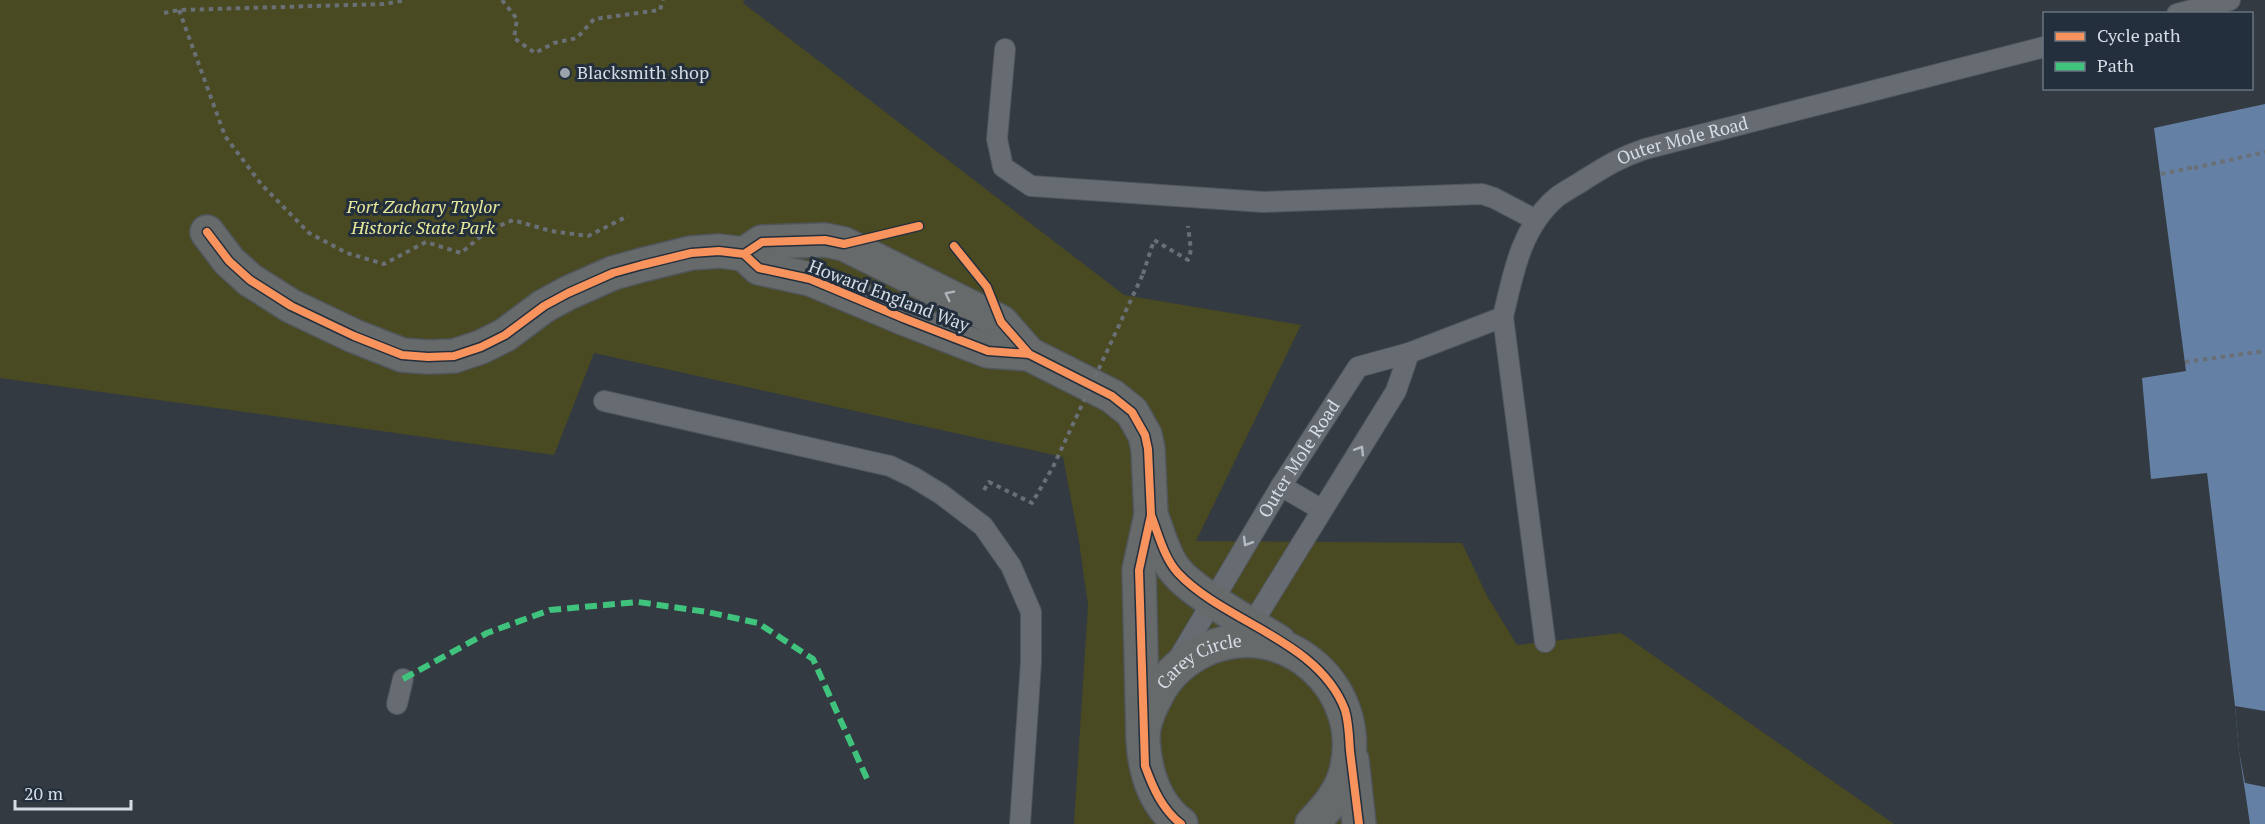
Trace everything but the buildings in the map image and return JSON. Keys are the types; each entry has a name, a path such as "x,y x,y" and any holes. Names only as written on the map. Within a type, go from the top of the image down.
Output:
{"street":[{"name":"Howard England Way","path":"207,232 229,261 250,280 291,306 394,352 428,357 454,356 505,336 544,306 613,273 691,253 719,251 744,254 759,268 810,279 988,351 1029,354"},
{"name":"Howard England Way","path":"744,254 762,242 825,240 844,244 1001,322 1029,354 1112,396 1132,412 1145,435 1148,449 1151,514"},
{"path":"829,286 844,244"},
{"path":"1151,514 1176,571 1212,599 1301,656"},
{"path":"1143,735 1139,570 1151,514"},
{"name":"Carey Circle","path":"1181,824 1173,818 1155,794 1145,765 1143,735 1150,706 1166,679 1189,658 1218,644 1249,640 1280,646 1301,656 1320,670 1334,689 1345,711 1350,747 1345,777 1331,804 1312,824"},
{"path":"1350,747 1359,824"}],"lane":[{"path":"2185,12 2230,0"},
{"name":"Outer Mole Road","path":"1166,679 1281,486 1358,367 1409,353 1503,317 1514,268 1527,236 1536,220 1556,198 1618,158 1645,149 2043,47"},
{"path":"1005,49 997,139 1003,166 1030,186 1263,202 1482,194 1536,220"},
{"path":"1503,317 1545,642"},
{"path":"1252,624 1396,391 1409,353"},
{"path":"604,401 890,466 941,494 983,526 1011,566 1031,612 1032,653 1020,824"},
{"path":"1281,486 1322,510"},
{"path":"398,704 403,678"}],"path":[{"path":"178,10 192,0"},
{"path":"164,13 178,10 384,4 406,0"},
{"path":"502,0 517,19 514,38 535,53 554,43 577,38 594,19 660,10 663,0"},
{"path":"178,10 225,136 261,184 309,233 347,253 384,264 426,242 461,253 487,231 513,220 551,231 588,236 628,216"},
{"path":"2194,168 2265,152"},
{"path":"2161,174 2204,166"},
{"path":"1000,487 1032,503 1053,467 1143,274 1154,240 1188,260"},
{"path":"2185,362 2265,351"}],"green space":[{"name":"Fort Zachary Taylor Historic State Park","path":"0,0 744,0 743,3 1124,295 1301,325 1196,541 1462,543 1487,596 1517,645 1621,633 1894,824 1074,824 1088,605 1063,457 594,353 554,455 0,378"}],"water":[{"path":"2265,104 2265,824 2250,824 2239,751 2207,473 2151,479 2142,378 2186,371 2154,128"}],"pier":[{"path":"2235,706 2265,711 2265,787 2245,783 2239,751"}],"marked path":[{"path":"403,679 487,633 550,610 638,602 707,612 758,623 813,659 868,781"}],"cycle path":[{"path":"207,232 229,261 250,280 291,306 354,336 402,355 428,357 454,356 481,347 505,335 544,306 568,293 613,273 642,265 691,253 719,251 744,254 762,242 825,240 844,244 919,226"},
{"path":"954,246 987,287 1001,322 1029,354"},
{"path":"744,254 759,268 810,279 988,351 1029,354 1112,396 1132,412 1145,435 1148,449 1151,515 1139,570 1145,766 1159,798 1168,812 1181,824"},
{"path":"1151,515 1165,553 1178,573 1220,606 1293,649 1315,666 1332,686 1345,710 1347,720 1359,824"}],"place":[{"name":"Blacksmith shop","path":"565,73"}]}
